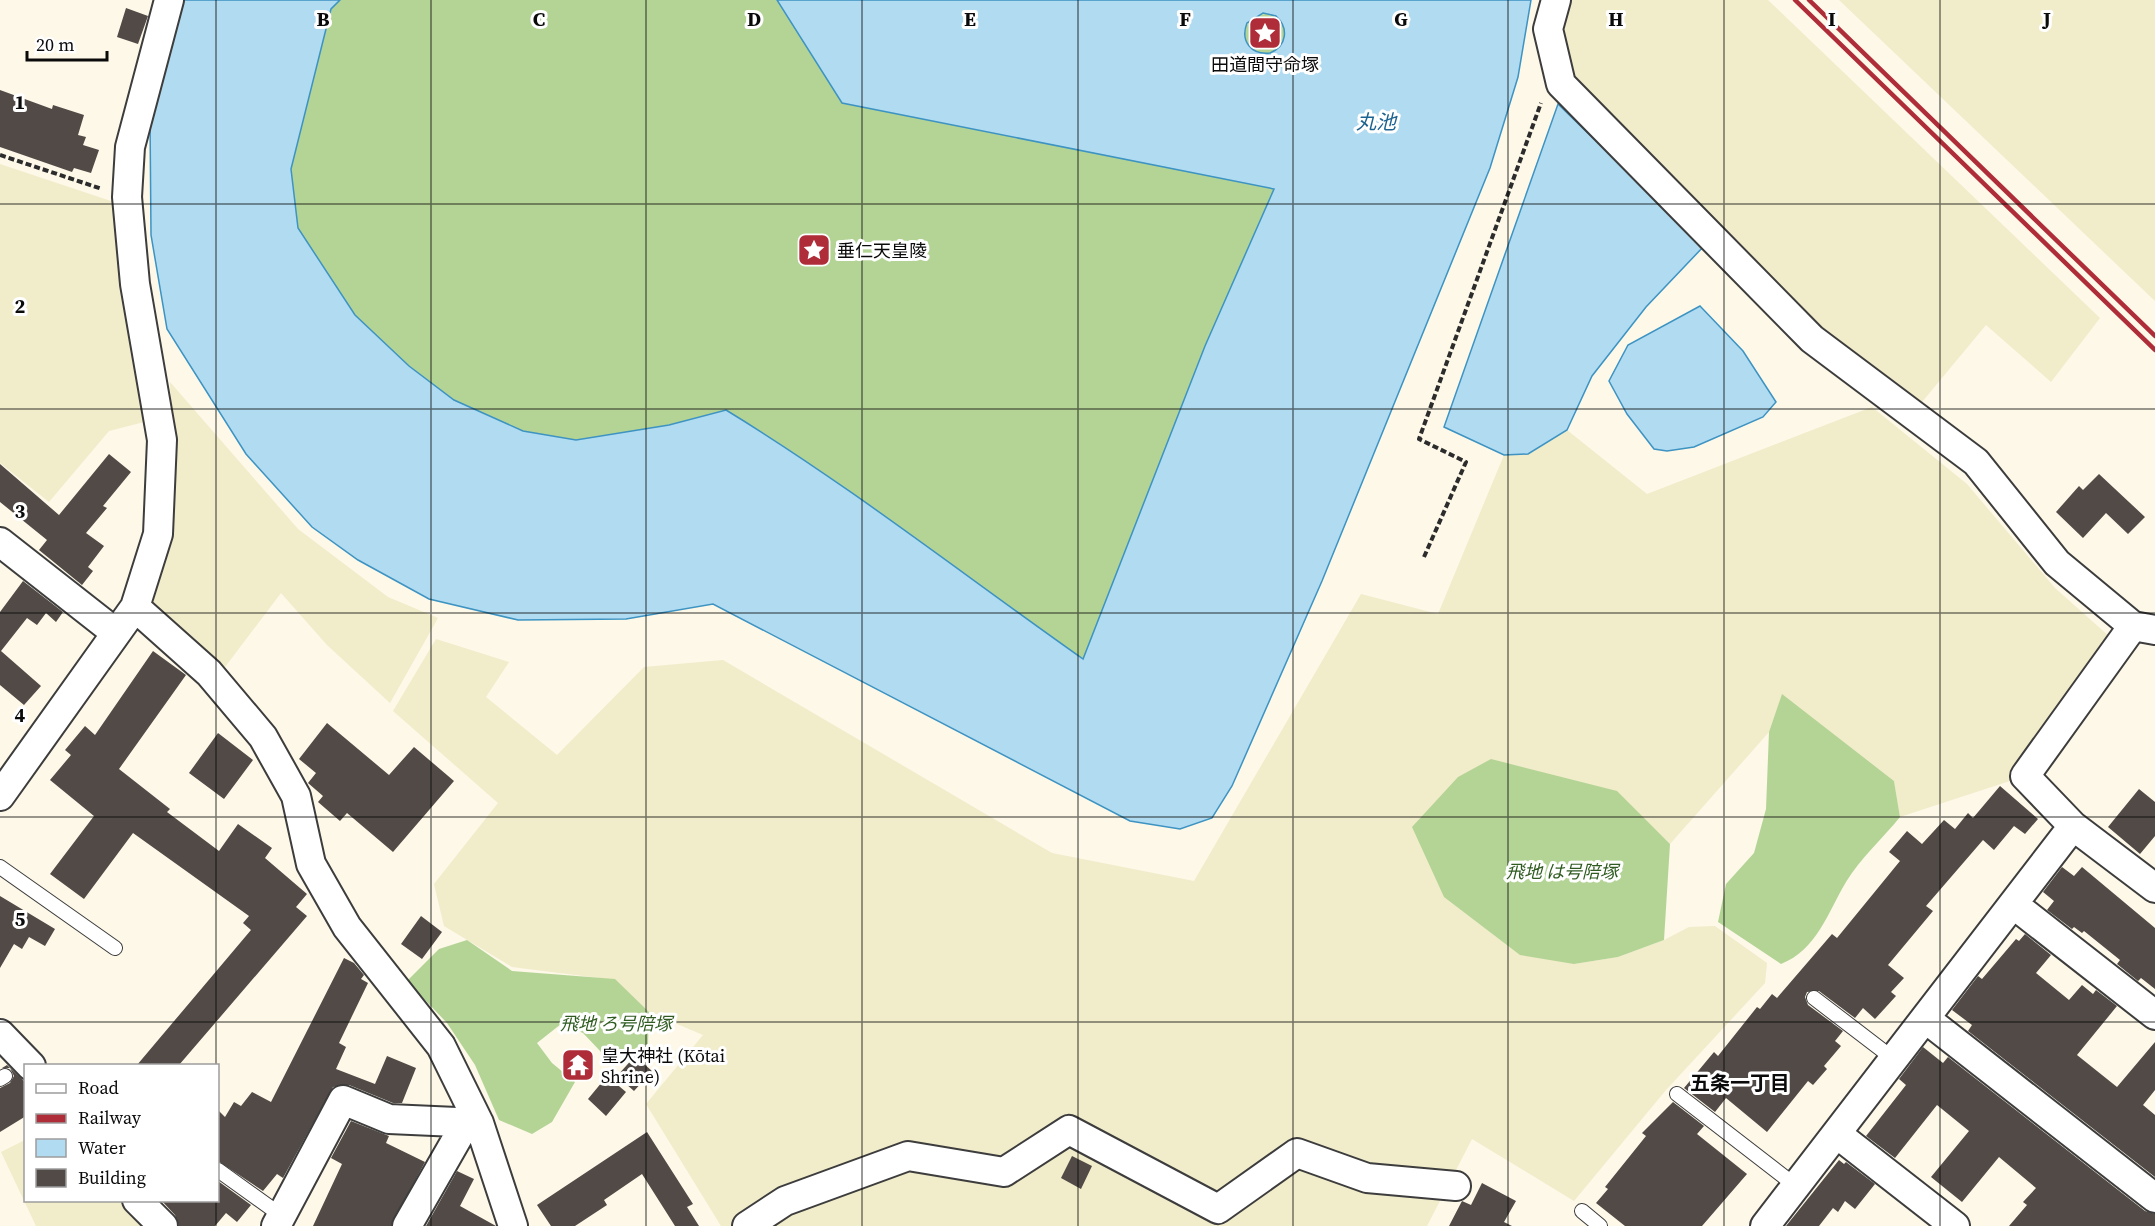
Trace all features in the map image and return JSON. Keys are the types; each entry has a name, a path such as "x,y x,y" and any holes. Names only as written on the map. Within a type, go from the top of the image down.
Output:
{"street":[{"path":"0,796 135,607 158,534 162,440 135,284 127,197 130,147 169,0"},
{"path":"1556,0 1548,29 1561,84 1812,339 1976,462 2057,564 2144,628 2025,776 2073,825 2155,888"},
{"path":"0,542 116,633"},
{"path":"135,607 209,673 263,738 296,796 311,864 347,927 441,1046 513,1226"},
{"path":"1765,1226 1895,1060 2073,825"},
{"path":"2013,904 2155,1015"},
{"path":"1926,1019 2155,1198"},
{"path":"0,1034 30,1064"},
{"path":"279,1221 344,1100 389,1119 472,1123"},
{"path":"407,1226 472,1123"},
{"path":"747,1226 785,1202 908,1156 1004,1172 1069,1130 1218,1209 1297,1153 1368,1178 1456,1186"},
{"path":"1837,1134 1955,1226"},
{"path":"139,1202 163,1226"}],"lane":[{"path":"0,867 115,948"},
{"path":"1814,998 1895,1060"},
{"path":"1677,1094 1796,1186"},
{"path":"219,1171 279,1221"},
{"path":"1582,1211 1600,1226"}],"path":[{"path":"1424,558 1466,462 1419,439 1546,87 1558,74"},
{"path":"0,155 127,197"}],"green space":[{"path":"340,0 777,0 842,103 1274,189 1205,346 1083,660 818,469 726,410 669,425 576,440 523,431 454,400 409,366 355,315 298,228 291,169 331,9"},
{"path":"1556,0 1768,0 2100,318 2051,382 1986,325 1912,414 1561,84"},
{"path":"1839,0 2155,0 2155,301"},
{"path":"1265,14 1273,15 1279,20 1284,26 1284,42 1279,48 1273,53 1265,54 1257,53 1251,48 1246,42 1245,34 1246,26 1251,20 1257,15"},
{"path":"0,164 117,203 148,421 109,431 49,502 0,463"},
{"path":"170,382 298,529 388,597 438,618 390,703 327,645 281,593 222,671 154,604 149,593 172,459"},
{"path":"1872,407 1967,484 2055,588 2119,645 2025,776 1900,817 1894,781 1782,695 1769,732 1670,844 1644,819 1574,964 1618,957 1664,940 1689,927 1715,926 1767,963 1765,983 1666,1090 1574,1201 1472,1139 1427,1226 721,1226 646,1104 703,1035 649,1012 615,980 512,967 444,926 434,884 498,803 393,711 436,639 509,662 486,697 557,755 644,667 723,660 1052,853 1194,881 1361,594 1438,614 1504,455 1528,454 1567,430 1647,494"},
{"path":"1782,694 1894,781 1900,817 1852,873 1813,940 1804,950 1781,964 1718,922 1726,884 1754,853 1766,809 1769,732"},
{"name":"飛地 は号陪塚","path":"1491,759 1617,791 1670,844 1664,940 1618,957 1574,964 1520,955 1444,897 1412,827 1458,777"},
{"name":"飛地 ろ号陪塚","path":"467,940 512,971 615,979 649,1012 648,1044 620,1054 602,1053 583,1033 561,1024 537,1043 552,1063 575,1082 552,1122 532,1134 499,1120 475,1065 447,1023 407,981 439,949"},
{"path":"24,1140 24,1201 1,1152"},
{"path":"25,1202 131,1202 155,1226 36,1226"}],"water":[{"name":"丸池","path":"182,0 340,0 331,9 291,169 298,228 355,315 409,366 454,400 523,431 576,440 669,425 726,410 862,500 1083,659 1205,346 1274,189 842,103 777,0 1531,0 1518,77 1490,168 1322,581 1232,786 1212,818 1180,829 1130,821 713,604 626,619 518,620 429,599 358,560 312,527 246,454 167,329 151,235 150,117","holes":["1263,13 1276,16 1283,26 1283,41 1276,50 1270,53 1257,52 1246,41 1247,23"]},
{"path":"1558,104 1704,246 1646,307 1592,376 1567,430 1528,454 1504,455 1444,427"},
{"path":"1700,306 1743,351 1776,402 1763,417 1694,447 1667,451 1654,449 1627,414 1609,381 1628,345"}],"building":[{"path":"126,8 148,16 138,44 117,37"},
{"path":"0,90 52,109 53,105 84,115 78,135 86,137 83,145 99,150 91,173 74,168 72,172 0,147"},
{"path":"109,454 131,472 103,506 107,508 86,533 104,546 88,567 93,571 82,585 39,550 47,540 0,502 0,464 59,515"},
{"path":"2099,474 2145,517 2128,534 2106,513 2083,538 2056,512 2079,486 2083,490"},
{"path":"23,581 63,612 56,622 46,613 37,625 27,618 1,651 41,686 24,705 0,685 0,612"},
{"path":"153,651 186,675 119,769 170,809 167,812 219,851 238,824 272,848 265,858 307,894 296,907 307,916 180,1064 138,1064 251,930 243,923 249,916 133,833 84,899 50,874 94,816 50,780 71,755 65,750 85,726 95,735"},
{"path":"327,723 389,775 414,747 454,781 393,852 347,813 340,821 318,802 323,796 308,783 316,773 299,759"},
{"path":"218,733 253,760 224,799 189,773"},
{"path":"2000,786 2038,819 2025,834 2014,826 1994,850 1983,840 1926,906 1933,911 1888,965 1904,978 1891,992 1896,996 1875,1019 1863,1008 1855,1018 1819,991 1807,992 1805,997 1808,1005 1843,1031 1835,1041 1841,1046 1824,1066 1827,1069 1813,1085 1808,1081 1767,1132 1726,1098 1715,1112 1684,1088 1714,1052 1718,1056 1757,1007 1760,1009 1772,994 1777,998 1832,934 1837,938 1900,861 1889,852 1907,831 1922,844 1944,820 1955,829 1968,813 1973,818"},
{"path":"2139,789 2155,802 2155,836 2140,854 2108,827"},
{"path":"2062,867 2074,876 2082,867 2155,928 2155,989 2141,978 2138,981 2117,964 2120,960 2084,931 2082,933 2074,927 2072,929 2047,910 2054,901 2043,892"},
{"path":"0,896 55,929 45,946 29,937 22,949 14,944 0,968"},
{"path":"421,916 442,932 422,959 401,944"},
{"path":"2025,934 2051,955 2036,973 2069,1000 2082,985 2093,994 2096,990 2117,1006 2077,1055 2117,1087 2155,1042 2155,1090 2143,1105 2155,1115 2155,1177 1968,1031 1972,1025 1952,1010 1978,976 1982,979 2016,939 2019,941"},
{"path":"344,958 354,963 364,975 361,979 368,983 339,1043 346,1047 336,1069 375,1084 387,1056 416,1068 402,1103 393,1103 349,1085 333,1087 283,1178 277,1174 263,1191 219,1162 219,1111 225,1117 234,1102 241,1106 252,1092 271,1102"},
{"path":"1923,1047 1943,1063 1948,1057 2145,1211 2155,1214 2155,1226 2009,1226 2027,1205 2023,1202 2036,1188 1999,1157 1962,1202 1931,1177 1969,1131 1937,1105 1895,1158 1866,1136 1906,1085 1899,1079"},
{"path":"635,1056 652,1071 634,1091 617,1076"},
{"path":"7,1065 24,1081 24,1117 0,1132 0,1088 10,1083 14,1076 10,1068 2,1068"},
{"path":"607,1076 626,1092 606,1116 588,1099"},
{"path":"1673,1102 1704,1126 1697,1134 1747,1174 1702,1226 1625,1226 1596,1203 1608,1189 1605,1187 1646,1136 1642,1133"},
{"path":"351,1121 389,1136 386,1143 425,1162 391,1226 313,1226 342,1164 331,1158"},
{"path":"647,1132 693,1204 687,1207 699,1226 675,1226 642,1174 604,1200 607,1205 575,1226 551,1226 537,1205"},
{"path":"1072,1156 1092,1166 1081,1189 1061,1178"},
{"path":"1839,1160 1844,1164 1846,1162 1875,1184 1855,1209 1845,1201 1838,1212 1833,1208 1819,1226 1786,1226"},
{"path":"457,1171 474,1179 460,1206 496,1226 426,1226"},
{"path":"219,1182 251,1205 237,1222 226,1213 215,1226 179,1226 175,1215 163,1202 219,1202"},
{"path":"1482,1183 1516,1201 1504,1222 1512,1226 1449,1226 1462,1201 1471,1205"}],"railway":[{"path":"1795,0 2155,350"},
{"path":"1809,0 2155,336"}],"place":[{"name":"田道間守命塚","path":"1265,33"},
{"name":"垂仁天皇陵","path":"814,250"},
{"name":"皇大神社 (Kōtai Shrine)","path":"578,1065"}],"district":[{"name":"五条一丁目","path":"1740,1083"}]}
